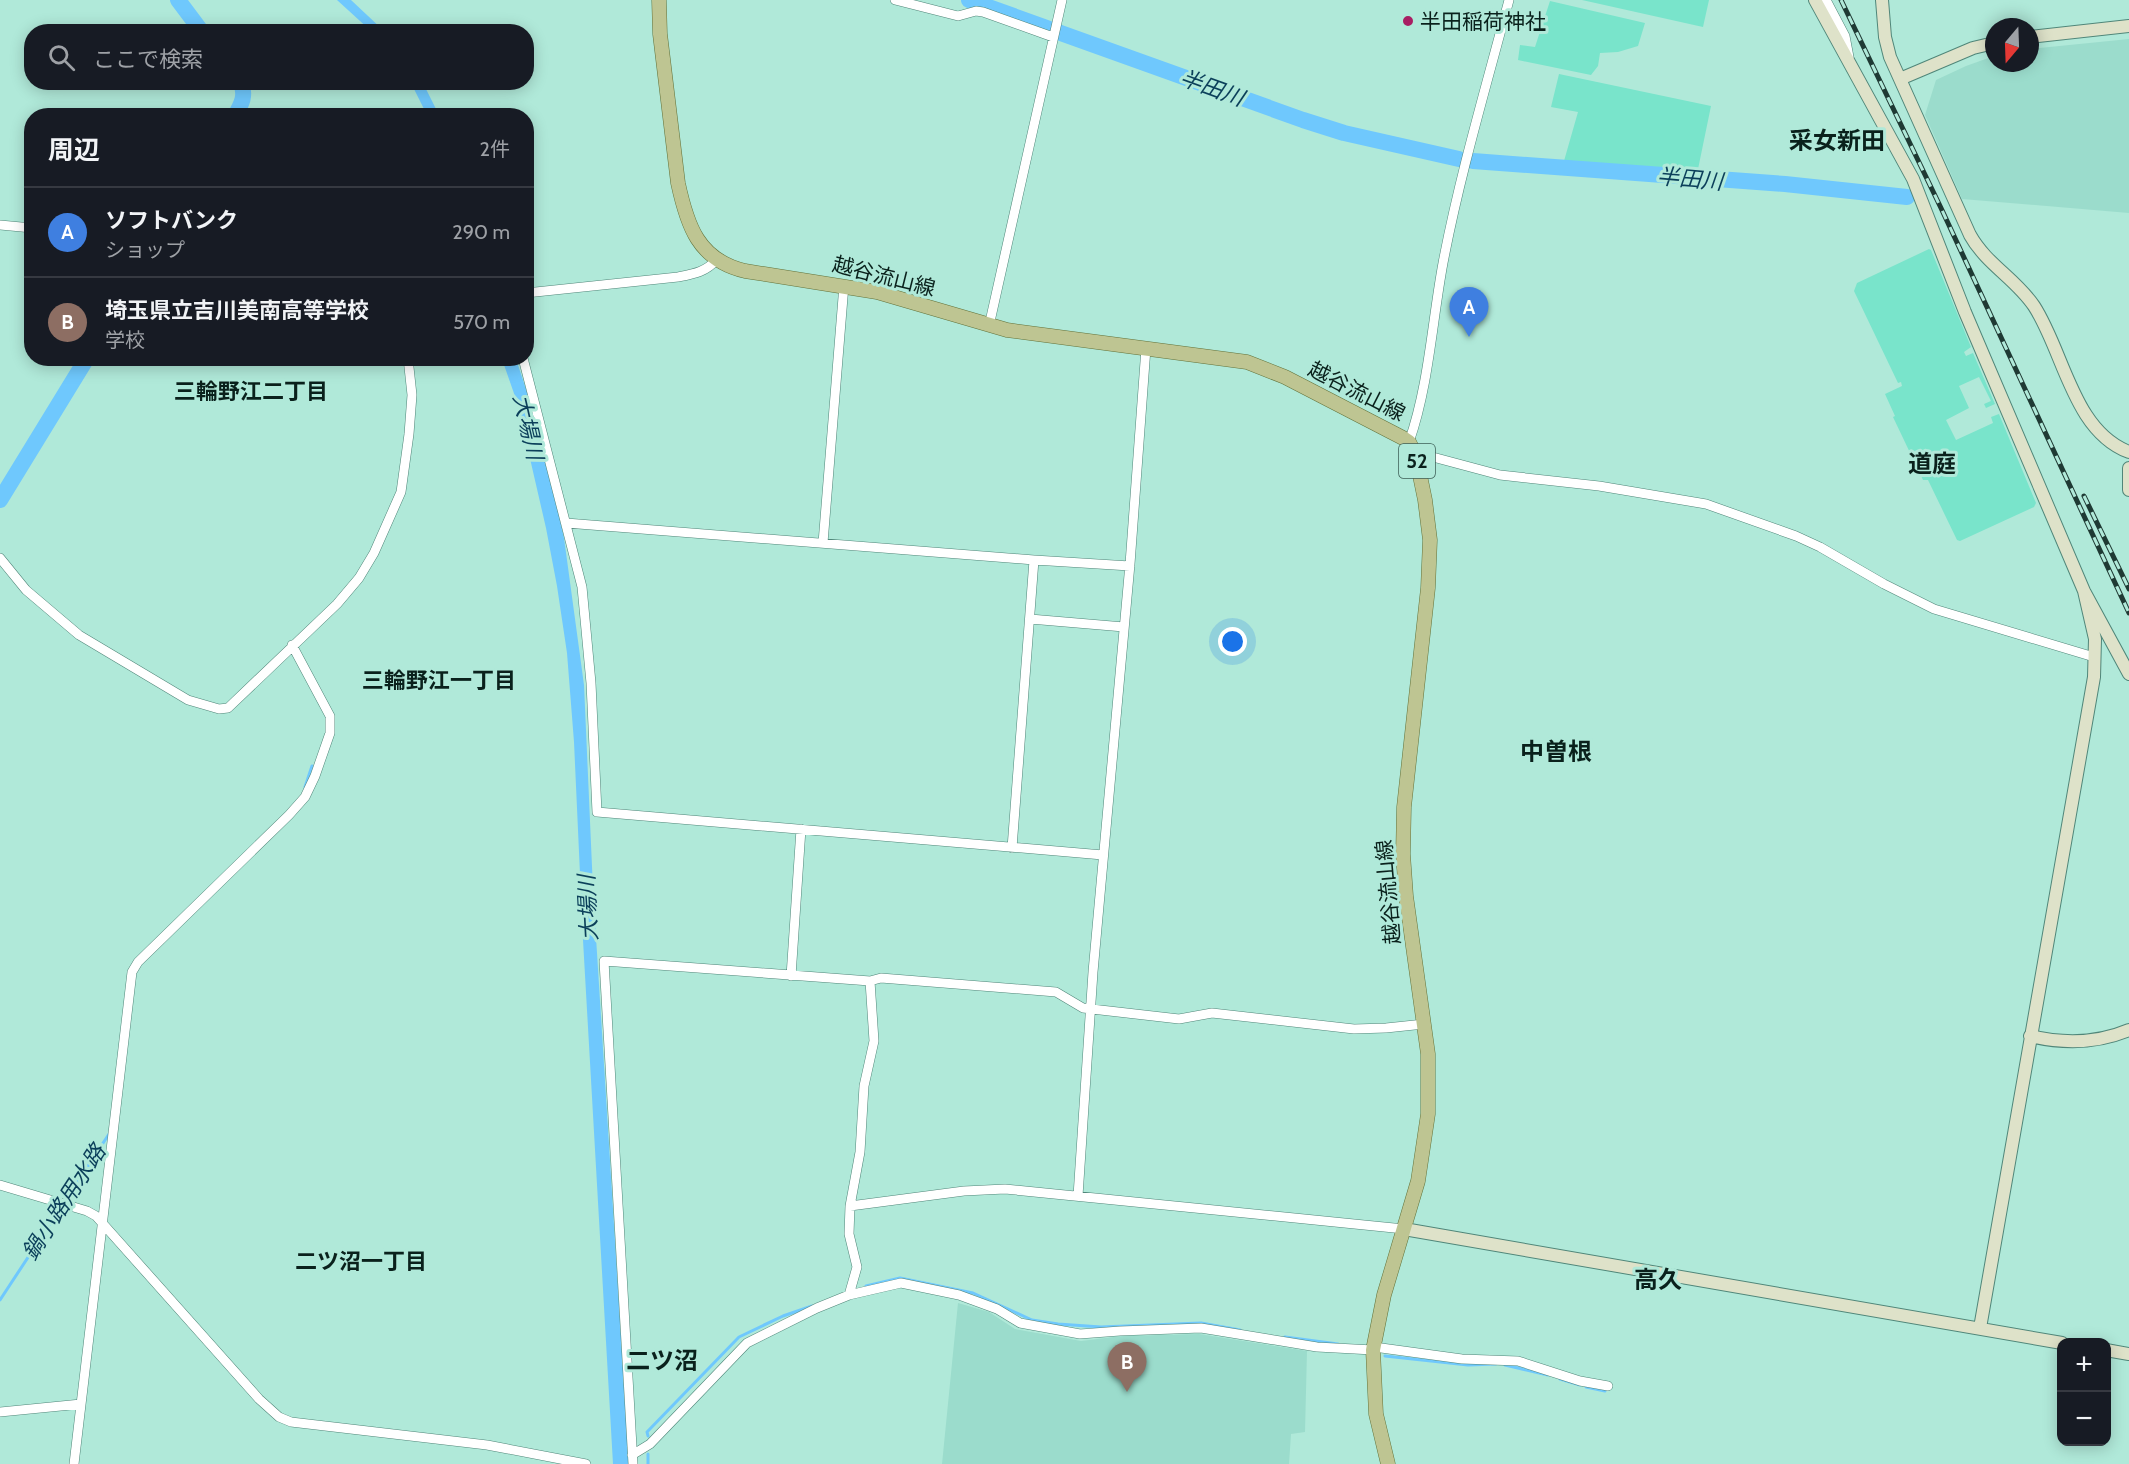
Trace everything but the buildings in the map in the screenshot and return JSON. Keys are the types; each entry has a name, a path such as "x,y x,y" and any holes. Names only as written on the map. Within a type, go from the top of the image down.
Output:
{"main road":[{"name":"越谷流山線","path":"659,0 660,34 681,199 694,232 705,251 716,260 732,268 745,271 844,285 895,297 988,326 1044,336 1232,359 1260,366 1412,447 1425,500 1431,553 1404,807 1403,854 1406,896 1428,1054 1428,1114 1418,1181 1384,1295 1374,1349 1376,1414 1388,1464"}],"street":[{"path":"895,0 958,16 976,11 983,12 1054,33"},
{"path":"988,326 1062,0"},
{"path":"1509,0 1470,146 1443,262 1412,447 1500,475 1589,484 1707,504 1820,547 1884,584 1934,609 2094,657"},
{"path":"1815,0 1912,178 1965,312 2084,591 2129,674"},
{"path":"1826,0 1845,36 1851,65"},
{"path":"1882,0 1887,49 1977,248 2015,284 2034,307 2088,419 2111,443 2129,452"},
{"path":"2039,36 2129,26"},
{"path":"1900,79 1985,45"},
{"path":"0,225 24,227"},
{"path":"534,292 678,277 699,272 710,267 716,260"},
{"path":"823,543 844,285"},
{"path":"1078,1196 1103,855 1130,566 1146,348"},
{"path":"0,558 26,590 79,635 198,704 219,709 228,708 337,604 359,578 374,553 401,492 412,395 409,366"},
{"path":"525,366 582,587 591,683 597,812 1103,855"},
{"path":"2129,468 2129,490"},
{"path":"566,523 1130,566"},
{"path":"1012,848 1034,560"},
{"path":"1980,1328 2092,689 2095,639 2084,591"},
{"path":"1030,619 1124,627"},
{"path":"74,1464 132,972 138,962 295,809 305,796 315,776 330,733 330,716 292,645"},
{"path":"791,976 801,829"},
{"path":"632,1460 604,962 870,981 881,978 1056,992 1083,1008 1092,1010 1179,1019 1212,1013 1354,1029 1424,1024"},
{"path":"850,1292 857,1267 849,1234 850,1206 860,1152 864,1086 874,1041 870,981"},
{"path":"2030,1036 2050,1041 2071,1042 2112,1037 2129,1030"},
{"path":"0,1185 87,1211 96,1216 259,1400 285,1419 321,1427 487,1445 586,1464"},
{"path":"850,1206 964,1191 1005,1189 1404,1228 2057,1341"},
{"path":"632,1460 747,1343 850,1292 901,1283 959,1295 997,1309 1020,1323 1080,1334 1201,1328 1317,1347 1374,1349 1462,1359 1518,1360 1580,1381 1608,1386"},
{"path":"2111,1351 2129,1354"},
{"path":"0,1412 81,1404"}],"shaded area":[{"path":"2129,39 2129,213 1962,199 1925,115 1936,80 1985,59 1985,72 2039,72 2039,48"},
{"path":"958,1303 989,1312 1015,1329 1081,1341 1122,1336 1199,1334 1307,1351 1305,1432 1291,1434 1289,1464 942,1464"}],"green space":[{"path":"1582,0 1709,0 1703,27"},
{"path":"1550,1 1645,23 1638,46 1618,52 1600,53 1598,66 1591,75 1518,60 1520,45 1535,47"},
{"path":"1559,74 1711,106 1697,174 1564,161 1578,112 1551,107"},
{"path":"1929,249 1971,347 1964,352 1966,356 1973,353 1995,404 1986,408 1984,404 1991,401 1979,377 1959,386 1969,408 1946,420 1956,440 1993,423 1991,417 1999,414 2036,503 2034,507 1960,541 1957,540 1928,480 1923,480 1893,417 1895,416 1885,394 1902,386 1901,382 1898,383 1854,291 1857,283"}],"water":[{"path":"337,0 351,0 377,24 363,24"},
{"path":"414,90 426,90 436,108 424,108"},
{"name":"大場川","path":"504,366 518,366 545,446 564,538 584,685 593,889 629,1464 613,1464 574,742 567,653 546,528 517,402"}],"waterway":[{"path":"178,0 196,24"},
{"name":"半田川","path":"969,0 1303,120 1344,133 1459,159"},
{"path":"239,108 243,90"},
{"name":"半田川","path":"1473,161 1785,184 1907,197"},
{"path":"0,500 82,366"},
{"name":"鍋小路用水路","path":"305,787 312,766"},
{"name":"鍋小路用水路","path":"0,1300 109,1134"},
{"path":"866,1286 900,1278 973,1293 1032,1320 1058,1324 1101,1327 1201,1323 1240,1330"},
{"path":"648,1436 647,1432 739,1337 783,1316 812,1306"},
{"path":"1285,1337 1338,1344"},
{"path":"1385,1356 1468,1365 1496,1364"},
{"path":"1505,1365 1548,1375"},
{"path":"1560,1379 1580,1385"},
{"path":"1586,1387 1605,1391"},
{"path":"648,1454 648,1464"}],"railway":[{"path":"1841,0 1941,208 2129,613"},
{"path":"2084,496 2129,589"}],"place":[{"name":"半田稲荷神社","path":"1408,21"},
{"name":"ソフトバンク","path":"1469,337"},
{"name":"埼玉県立吉川美南高等学校","path":"1127,1392"}],"district":[{"name":"采女新田","path":"1837,140"},
{"name":"三輪野江二丁目","path":"251,391"},
{"name":"道庭","path":"1932,463"},
{"name":"三輪野江一丁目","path":"439,680"},
{"name":"中曽根","path":"1556,751"},
{"name":"二ツ沼一丁目","path":"361,1261"},
{"name":"高久","path":"1658,1279"},
{"name":"二ツ沼","path":"662,1360"}]}
